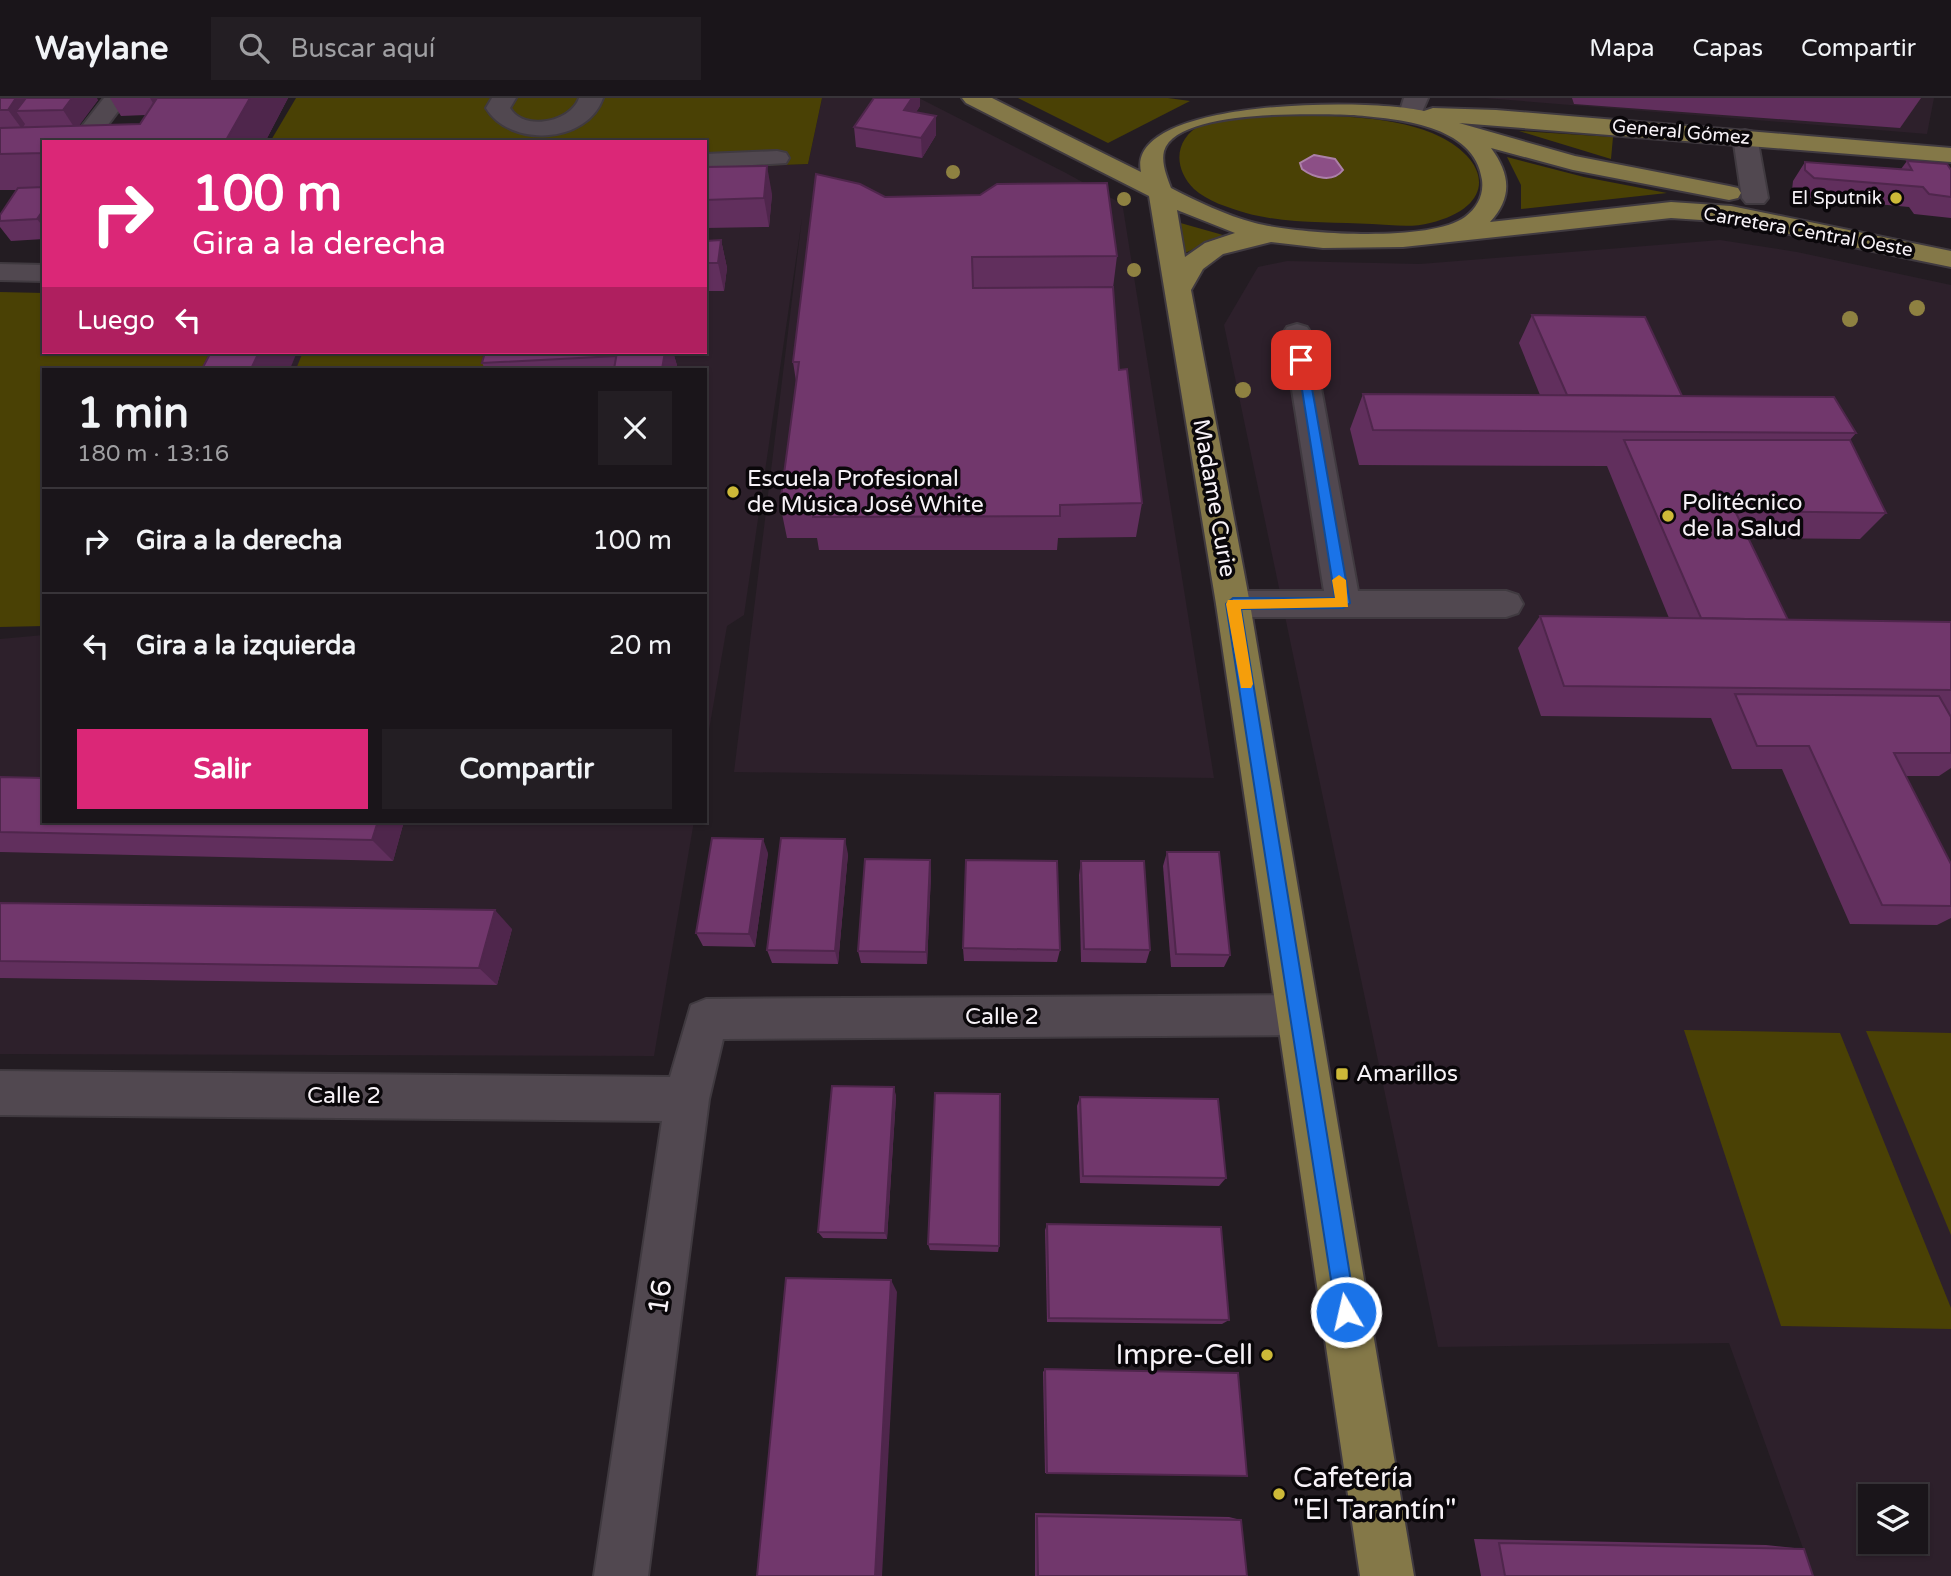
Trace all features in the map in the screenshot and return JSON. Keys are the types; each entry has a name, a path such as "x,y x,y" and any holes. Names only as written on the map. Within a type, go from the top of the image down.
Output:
{"main road":[{"path":"974,98 1197,212 1271,234"},
{"path":"1277,98 1318,104"},
{"path":"1099,161 1204,112 1240,106 1414,106"},
{"name":"Carretera Central Oeste","path":"1414,106 1464,133 1573,163 1951,239"},
{"name":"General Gómez","path":"1414,106 1496,117 1951,155"},
{"name":"Madame Curie","path":"1167,128 1153,146 1154,177 1161,194 1233,604 1387,1576"},
{"path":"1455,233 1477,221 1497,191 1494,172 1483,154 1464,133"},
{"name":"Carretera Central Oeste","path":"1271,234 1383,240 1671,210 1731,214 1951,259"},
{"path":"1177,291 1194,259 1227,244 1271,234"}],"street":[{"path":"0,137 86,137 116,98"},
{"path":"504,98 498,108 500,116 532,135 576,118 586,111 591,98"},
{"path":"1745,137 1755,198"},
{"path":"707,161 777,158"},
{"path":"0,272 42,273"},
{"path":"1297,333 1343,603"},
{"path":"1233,604 1506,604"},
{"name":"Calle 2","path":"706,1020 1298,1015"},
{"name":"16","path":"621,1576 687,1099 706,1020"},
{"name":"Calle 2","path":"0,1093 687,1099"}],"shaded area":[{"path":"296,98 822,98 808,164 707,168 707,140 271,140"},
{"path":"822,98 919,98 1066,173 1115,200 1123,208 1214,778 734,772 802,218 744,615 727,626 707,741 707,368 214,368 221,354 707,354 707,168 808,164"},
{"path":"1018,98 1168,98 1190,101 1108,143"},
{"path":"1485,98 1934,98 1927,134"},
{"path":"1254,113 1368,118 1412,126 1432,133 1452,143 1466,155 1475,168 1479,181 1477,194 1468,205 1452,215 1430,223 1401,226 1261,217 1212,201 1194,189 1182,172 1182,145 1186,137 1202,124"},
{"path":"1519,131 1613,137 1611,159"},
{"path":"1314,155 1335,159 1343,170 1329,178 1318,177 1302,169 1300,163"},
{"path":"1507,157 1584,177 1667,193 1521,209 1521,185"},
{"path":"1177,222 1223,235 1181,255"},
{"path":"1720,240 1797,252 1951,285 1951,1576 1813,1576 1729,1343 1438,1347 1224,325 1258,267 1287,261 1420,264"},
{"path":"0,292 42,293 42,354 221,354 214,368 42,368 42,626 0,627"},
{"path":"302,354 491,354 487,368 296,368"},
{"path":"42,635 42,823 694,823 654,1056 0,1054 0,639"},
{"path":"1684,1030 1840,1033 1951,1308 1951,1329 1781,1326"},
{"path":"1866,1031 1951,1033 1951,1235"}],"building":[{"path":"0,98 16,98 8,110 0,110"},
{"path":"26,98 72,98 63,110 16,111"},
{"path":"157,98 250,98 226,140 42,140 42,153 0,154 0,128 140,124"},
{"path":"874,98 912,98 904,110 936,116 921,138 854,127"},
{"path":"1907,161 1947,164 1951,170 1951,197 1929,194 1923,187 1814,178 1805,170 1805,162 1912,170"},
{"path":"767,166 764,198 707,200 707,167"},
{"path":"816,174 860,184 885,197 980,195 997,184 1107,183 1117,256 972,257 973,288 1113,287 1119,370 1127,369 1142,503 1060,505 1060,516 813,517 814,505 780,504 799,362 793,362"},
{"path":"42,187 42,212 37,219 0,221 0,215 18,188"},
{"path":"721,240 718,263 707,263 707,241"},
{"path":"1532,315 1645,317 1682,396 1567,395"},
{"path":"210,354 258,354 251,368 203,368"},
{"path":"484,354 616,354 616,356 482,363"},
{"path":"617,354 665,354 662,368 614,368"},
{"path":"1363,394 1834,397 1856,433 1373,430"},
{"path":"1624,440 1850,440 1886,513 1735,511 1788,620 1701,618"},
{"path":"1540,616 1951,622 1951,690 1564,686"},
{"path":"1735,694 1939,696 1951,717 1951,753 1894,753 1951,864 1951,906 1882,905 1809,746 1757,746"},
{"path":"0,777 42,778 42,823 377,823 372,840 0,832"},
{"path":"712,838 763,839 749,934 696,933"},
{"path":"781,838 845,839 835,951 767,950"},
{"path":"1167,852 1219,852 1230,955 1176,954"},
{"path":"865,859 930,860 926,952 858,951"},
{"path":"966,860 1057,861 1060,950 963,948"},
{"path":"1081,861 1144,861 1150,950 1084,949"},
{"path":"0,903 495,910 479,968 0,961"},
{"path":"832,1086 894,1087 885,1233 818,1232"},
{"path":"935,1093 1000,1094 999,1246 928,1244"},
{"path":"1080,1097 1218,1099 1226,1178 1083,1176"},
{"path":"1047,1224 1221,1227 1229,1320 1049,1318"},
{"path":"786,1278 891,1280 875,1576 757,1576"},
{"path":"1045,1369 1238,1373 1247,1476 1047,1473"},
{"path":"1037,1516 1241,1520 1247,1576 1038,1576"},
{"path":"1499,1543 1804,1549 1813,1576 1505,1576"}],"slow traffic":[{"path":"1246,684 1233,604 1343,603 1339,580"}],"place":[{"name":"El Sputnik","path":"1896,198"},
{"name":"Escuela Profesional de Música José White","path":"733,492"},
{"name":"Politécnico de la Salud","path":"1668,516"},
{"name":"Amarillos","path":"1342,1074"},
{"name":"Impre-Cell","path":"1267,1355"},
{"name":"Cafetería \"El Tarantín\"","path":"1279,1494"}],"route":[{"path":"1301,360 1343,603 1233,604 1346,1312"}]}
